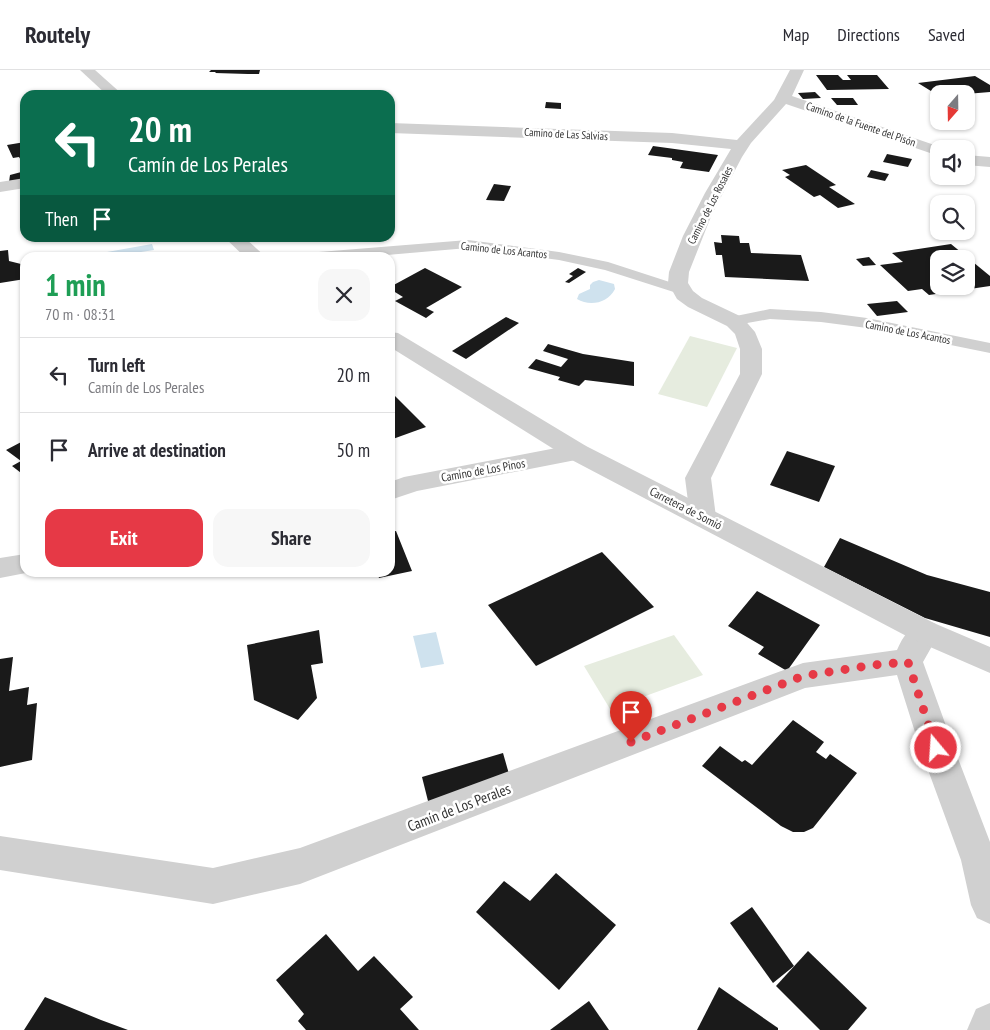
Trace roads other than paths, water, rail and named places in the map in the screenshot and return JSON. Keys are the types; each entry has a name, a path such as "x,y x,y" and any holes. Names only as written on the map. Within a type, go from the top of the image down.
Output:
{"street":[{"path":"87,70 110,90"},
{"name":"Camino de Los Rosales","path":"680,290 677,277 700,219 741,145 784,98 797,70"},
{"name":"Camino de la Fuente del Pisón","path":"784,98 930,148"},
{"name":"Camino de Las Salvias","path":"395,128 662,138 741,145"},
{"path":"975,161 990,162"},
{"path":"0,186 20,184"},
{"path":"239,242 251,252"},
{"path":"680,290 693,301 736,320 750,342 753,359 752,374 698,478 703,517"},
{"name":"Carretera de Somió","path":"395,341 577,452 925,632 990,661"},
{"name":"Camino de Los Pinos","path":"395,489 413,483 577,452"},
{"path":"0,568 20,565"},
{"path":"925,632 914,647 908,662 936,748 979,860 990,905"},
{"name":"Camín de Los Perales","path":"0,853 213,886 300,866 803,676 873,665 908,662"},
{"path":"988,1030 990,1023"}],"lane":[{"name":"Camino de Los Acantos","path":"369,252 468,244 559,256 600,264 680,290"},
{"name":"Camino de Los Acantos","path":"736,320 770,314 821,317 867,323 990,348"}],"water":[{"path":"152,244 154,250 141,252 107,252"},
{"path":"599,280 614,284 615,289 608,298 593,303 577,299 579,294 590,289 590,285 593,282"},
{"path":"436,632 444,664 421,668 413,636"}]}
